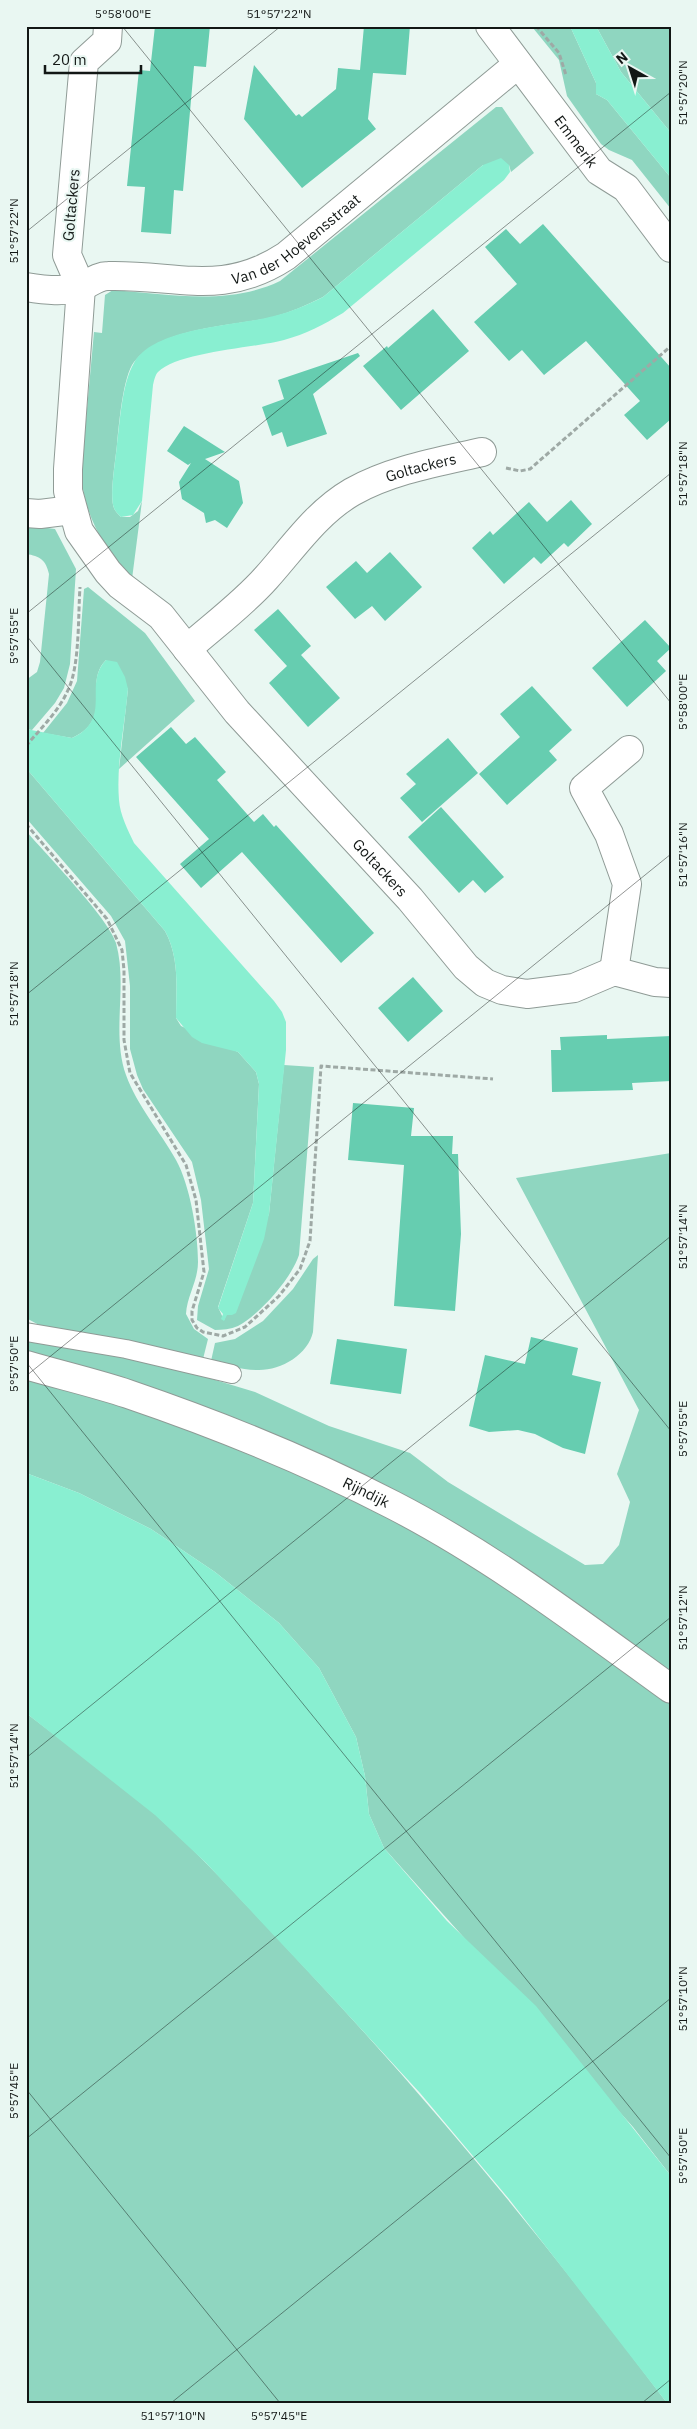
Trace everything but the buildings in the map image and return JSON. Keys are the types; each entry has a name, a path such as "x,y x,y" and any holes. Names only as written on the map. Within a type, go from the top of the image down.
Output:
{"street":[{"name":"Goltackers","path":"108,26 107,40 84,62 67,255 82,287 68,469 68,491 79,531 95,556 120,585 161,616 237,712 410,899 466,967 485,983 502,990 527,994 574,988 614,971"},
{"name":"Emmerik","path":"490,26 600,171 626,188 671,248"},
{"name":"Van der Hoevensstraat","path":"26,287 50,290 82,287 106,275 205,282 236,279 265,270 286,256 518,64"},
{"name":"Goltackers","path":"187,649 265,579 298,540 325,512 340,500 392,474 482,452"},
{"path":"26,513 40,514 72,510"},
{"path":"629,750 584,788 609,834 627,884 614,971 655,982 671,983"},
{"name":"Rijndijk","path":"26,1365 127,1394 255,1440 394,1505 443,1533 538,1593 671,1689"}],"lane":[{"path":"26,1332 126,1349 232,1374"}],"path":[{"path":"536,26 549,41"},
{"path":"482,452 506,468 520,471 530,470 671,346"},
{"path":"26,746 65,697 72,681 80,579 95,556"},
{"path":"26,824 107,919 122,950 124,970 124,1040 130,1073 186,1165 196,1200 204,1272 192,1311 192,1320 197,1328 203,1332 223,1336 245,1327 279,1296 300,1269 310,1241 321,1066 493,1079"}],"shaded area":[{"path":"519,26 570,26 596,83 596,94 607,100 671,178 671,209 632,160 609,150 601,144 567,96 559,60 533,28"},
{"path":"570,26 596,26 621,72 671,133 671,178 607,100 596,94 596,83"},
{"path":"596,26 671,26 671,133 621,72"},
{"path":"496,107 502,107 534,153 511,172 509,165 483,165 323,297 273,317 199,330 162,341 147,350 134,362 127,378 122,401 112,495 114,508 121,517 130,517 138,511 142,501 132,579 113,556 98,532 87,505 81,475 94,332 102,333 105,295 113,290 177,296 219,296 240,294 280,281"},
{"path":"501,158 509,165 510,172 504,180 343,313 314,329 292,338 199,355 168,365 158,372 153,385 142,501 133,515 121,517 118,514 113,503 112,487 122,402 130,371 144,351 159,342 177,335 280,314 323,297 483,165"},
{"path":"26,525 55,529 76,569 70,664 64,688 55,703 32,730 26,729 26,680 37,672 40,662 49,574 42,560 26,554"},
{"path":"88,587 145,633 195,701 119,769 128,689 106,660 99,669 97,679 96,710 85,730 72,738 43,733 67,703 77,681 84,589"},
{"path":"106,660 117,662 125,677 128,689 118,786 121,811 134,843 274,1001 286,1022 286,1050 269,1214 264,1239 236,1313 227,1315 224,1321 221,1319 223,1314 218,1308 253,1203 259,1084 256,1072 238,1052 202,1043 192,1037 176,1018 175,963 165,931 26,768 26,729 72,738 85,730 92,721 95,711 96,680 99,670"},
{"path":"26,768 165,931 175,963 176,1018 181,1026 238,1052 256,1072 259,1084 253,1203 218,1307 224,1320 269,1214 284,1065 314,1067 299,1255 289,1275 274,1295 256,1313 238,1326 215,1330 197,1320 198,1306 209,1269 201,1200 192,1162 143,1089 137,1075 130,1049 130,986 125,941 111,916 26,818"},
{"path":"26,831 90,903 111,932 116,943 121,976 120,1043 126,1075 142,1108 170,1149 181,1170 192,1210 197,1237 198,1269 186,1314 194,1329 208,1339 203,1359 41,1326 26,1318"},
{"path":"671,1153 671,1679 500,1557 26,1358 26,1338 149,1360 255,1392 329,1426 410,1453 448,1482 585,1565 603,1564 619,1545 630,1502 617,1474 639,1410 516,1178"},
{"path":"318,1255 313,1332 305,1348 299,1354 284,1364 266,1370 245,1369 211,1361 215,1343 235,1339 263,1321 293,1289 313,1259"},
{"path":"26,1377 124,1404 292,1468 463,1556 671,1699 671,2176 633,2127 384,1848 369,1814 365,1776 356,1737 319,1668 279,1623 215,1572 151,1529 79,1493 26,1473"},
{"path":"26,1473 79,1493 151,1529 215,1572 279,1623 319,1668 356,1737 365,1776 369,1814 384,1848 447,1921 536,2006 671,2176 671,2403 667,2403 509,2199 420,2093 327,1992 206,1863 155,1815 26,1713"},
{"path":"26,1713 109,1777 177,1834 306,1969 401,2074 492,2181 581,2291 667,2403 26,2403"}]}
